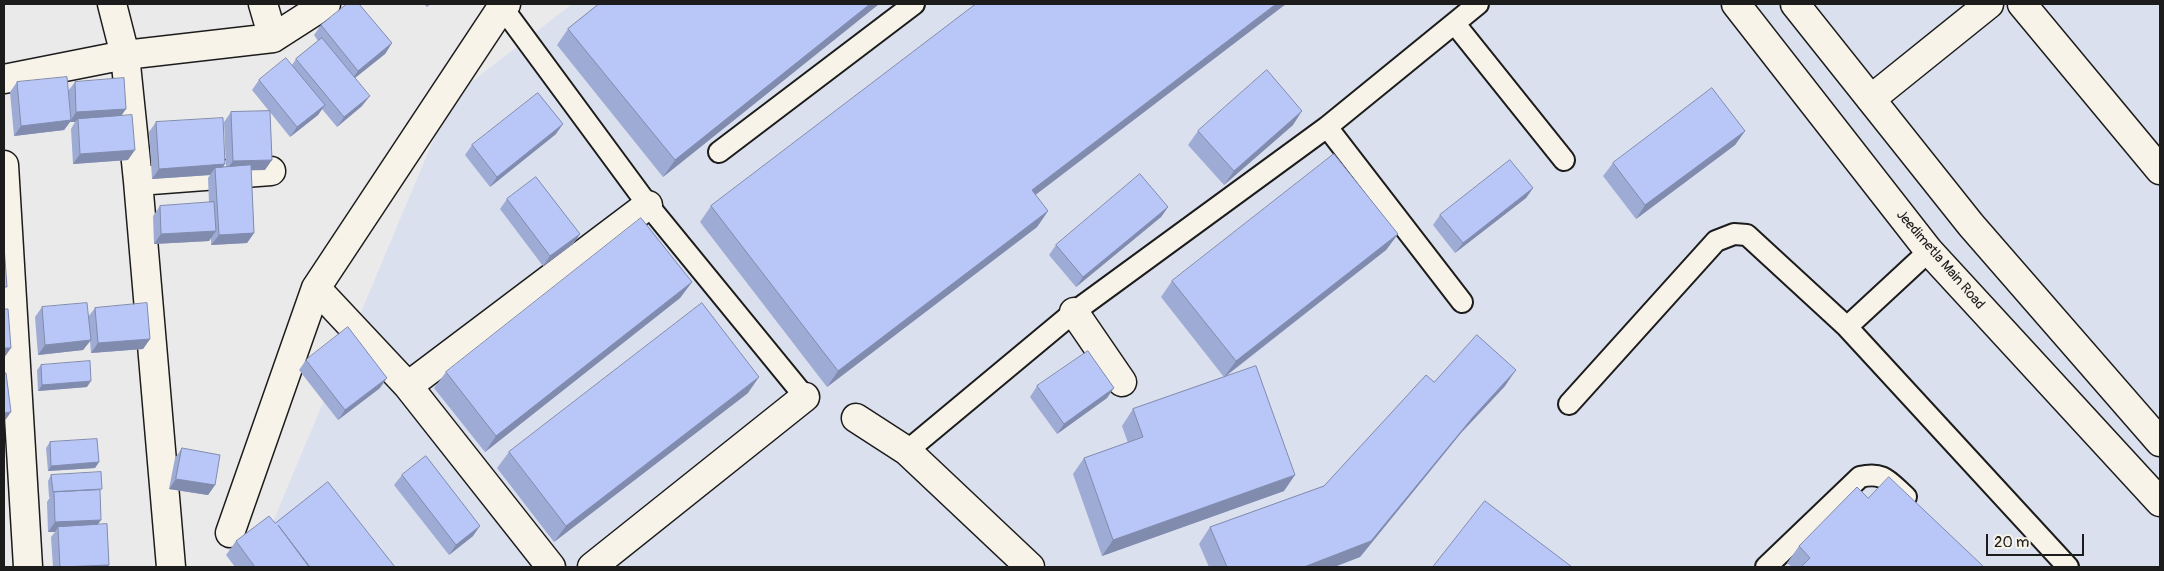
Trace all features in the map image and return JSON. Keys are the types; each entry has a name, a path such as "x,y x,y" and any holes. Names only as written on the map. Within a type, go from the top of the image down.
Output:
{"street":[{"path":"112,4 124,54 138,181 171,567"},
{"path":"264,4 272,38"},
{"path":"4,79 124,54 272,38 326,4"},
{"name":"Jeedimetla Main Road","path":"1736,4 1929,251 2160,502"},
{"path":"1795,4 1972,225 2160,442"},
{"path":"1871,99 1989,4"},
{"path":"2022,4 2160,170"},
{"path":"230,533 316,288 504,5"},
{"path":"4,165 28,567"},
{"path":"138,181 271,171"},
{"path":"408,386 648,204"},
{"path":"316,288 408,386 551,567"},
{"path":"1074,312 1122,382"},
{"path":"592,567 805,397"},
{"path":"856,418 907,451 1030,567"}],"lane":[{"path":"719,152 914,4"},
{"path":"907,451 1074,312 1327,127 1478,4"},
{"path":"504,5 648,204 805,397"},
{"path":"1455,24 1564,160"},
{"path":"1327,127 1462,302"},
{"path":"1569,404 1716,240 1734,234 1747,235 1847,326 2068,567"},
{"path":"1847,326 1929,251"},
{"path":"1766,567 1860,477 1871,475 1883,476 1918,509"}],"shaded area":[{"path":"572,4 2160,4 2160,567 254,567 451,98"}],"building":[{"path":"347,4 359,4 392,43 358,71 321,25"},
{"path":"599,4 870,4 675,160 568,29"},
{"path":"976,4 1276,4 1032,190 1048,211 838,371 711,206"},
{"path":"322,38 370,96 344,117 296,59"},
{"path":"286,58 325,105 297,127 259,80"},
{"path":"1267,70 1302,111 1234,171 1198,131"},
{"path":"67,77 71,120 21,126 17,82"},
{"path":"124,78 126,109 76,112 75,82"},
{"path":"1712,88 1745,131 1645,205 1613,163"},
{"path":"538,93 563,124 497,177 472,145"},
{"path":"270,111 272,160 233,161 231,112"},
{"path":"132,115 135,150 80,154 78,119"},
{"path":"223,118 225,164 159,169 156,122"},
{"path":"1334,154 1398,234 1236,361 1172,281"},
{"path":"1510,160 1533,188 1463,243 1440,215"},
{"path":"251,165 254,233 219,235 215,168"},
{"path":"1140,174 1168,207 1083,277 1056,245"},
{"path":"536,177 580,234 550,256 507,199"},
{"path":"214,202 216,231 161,234 160,206"},
{"path":"641,218 692,282 496,436 446,372"},
{"path":"4,246 7,287 4,287"},
{"path":"87,303 91,340 45,345 42,307"},
{"path":"147,303 150,339 98,343 95,308"},
{"path":"702,303 759,377 566,526 509,452"},
{"path":"4,309 8,309 11,348 4,348"},
{"path":"348,327 387,378 345,410 306,360"},
{"path":"1477,335 1516,370 1473,417 1371,541 1304,567 1227,567 1210,527 1324,486 1426,375 1434,382"},
{"path":"1088,351 1114,388 1064,424 1037,386"},
{"path":"90,361 91,381 42,385 41,365"},
{"path":"1256,366 1295,475 1113,540 1084,458 1143,437 1133,409"},
{"path":"4,373 6,373 11,412 4,413"},
{"path":"97,439 99,462 51,466 50,442"},
{"path":"182,448 220,455 215,485 176,479"},
{"path":"426,456 480,526 456,545 402,475"},
{"path":"101,472 102,489 53,492 51,475"},
{"path":"1889,477 1984,567 1801,567 1810,558 1799,546 1857,487 1868,498"},
{"path":"328,482 395,567 310,567 278,525 309,567 255,567 236,541 269,516 275,523"},
{"path":"100,490 101,520 55,522 54,492"},
{"path":"1485,501 1572,567 1433,567"},
{"path":"107,524 109,565 60,567 58,527"}]}
